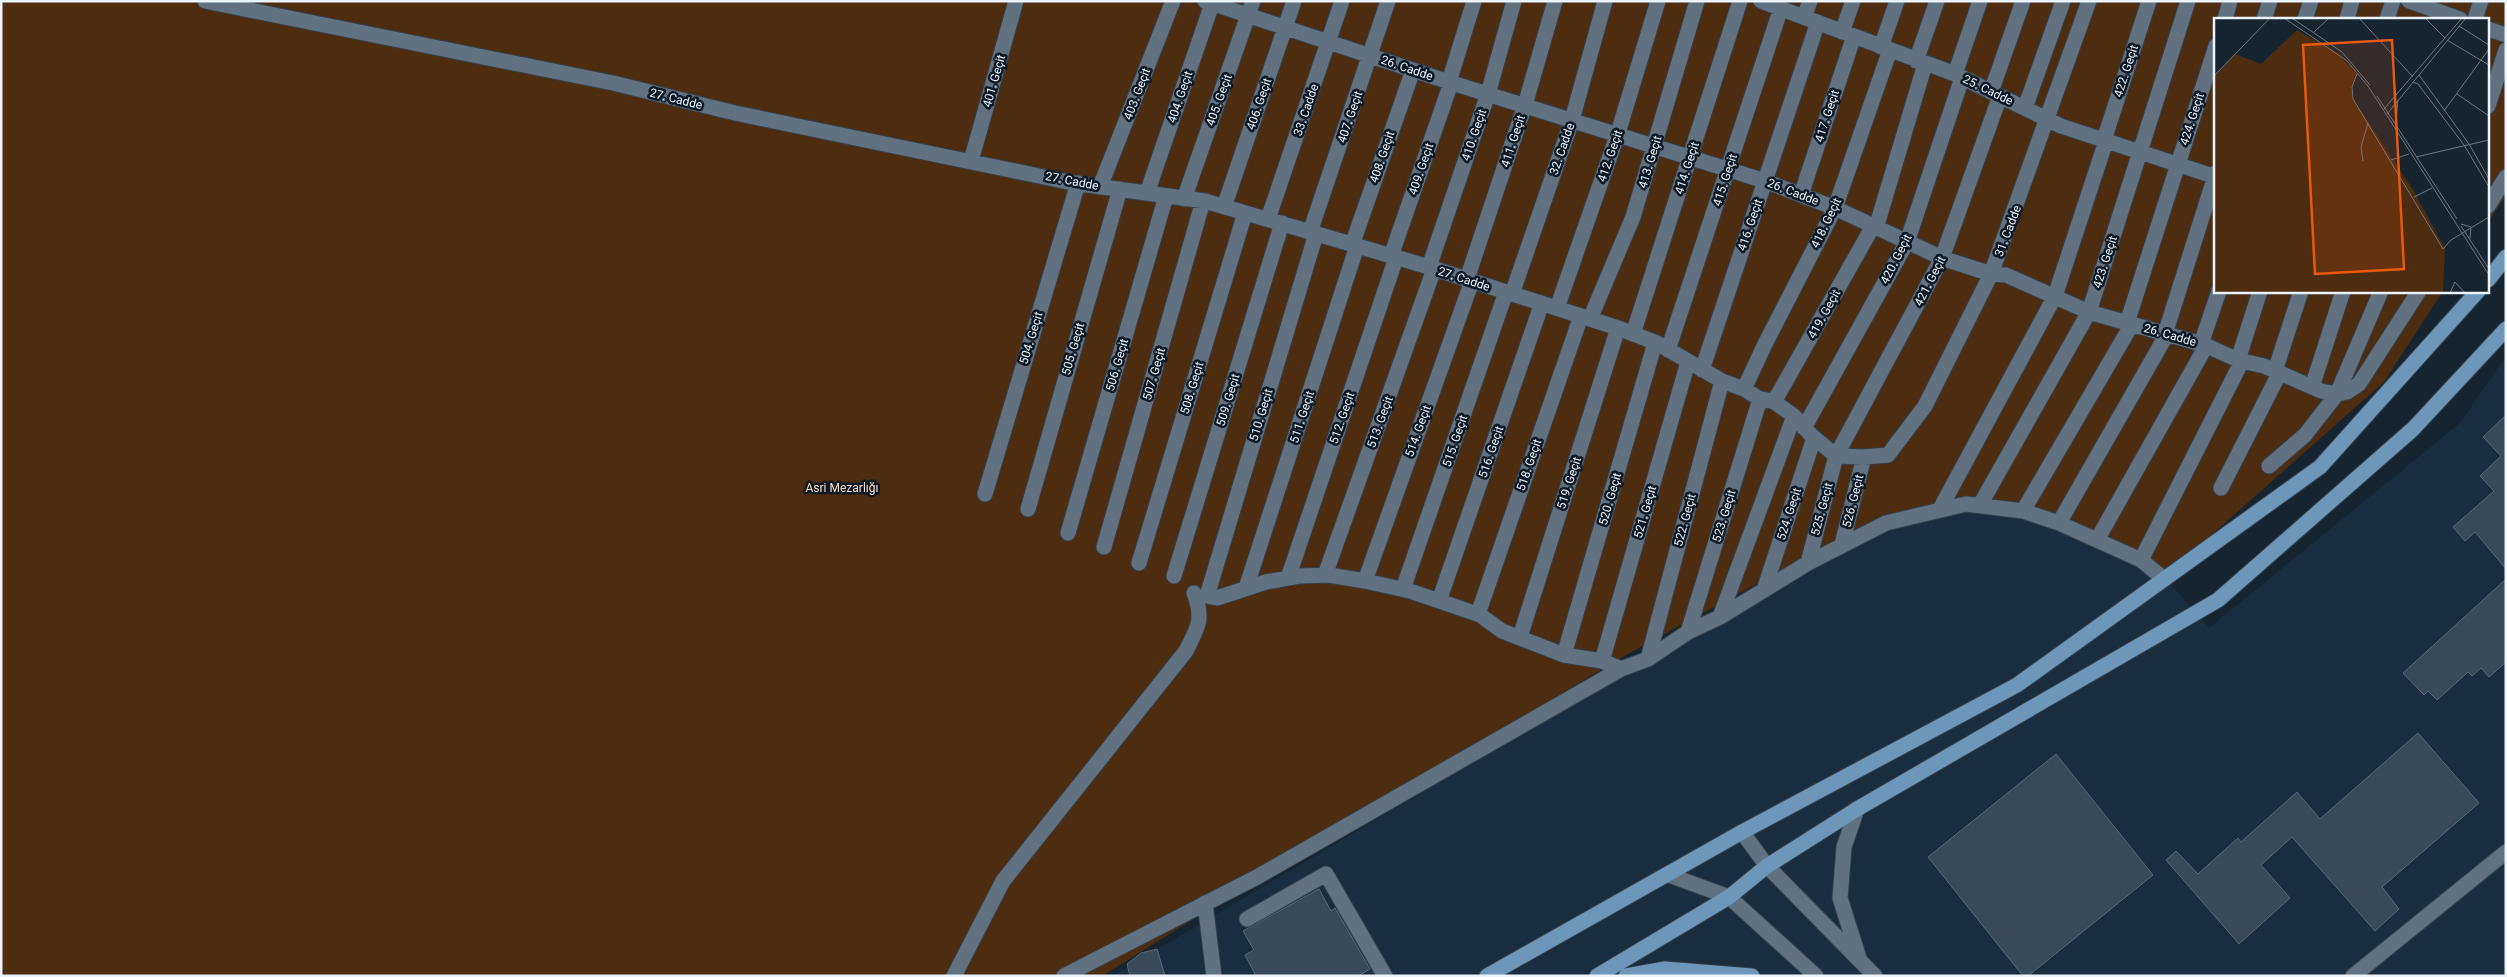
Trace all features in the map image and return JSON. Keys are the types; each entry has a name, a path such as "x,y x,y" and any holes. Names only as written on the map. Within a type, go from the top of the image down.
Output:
{"main road":[{"path":"2490,276 2506,257"},
{"path":"1487,976 1670,875 1742,832 2017,685 2320,467 2477,292"},
{"path":"1597,976 1729,897 1767,866 1856,810 2218,600 2413,429 2506,328"},
{"path":"1626,976 1664,969 1752,976"}],"street":[{"name":"27. Cadde","path":"205,1 613,83 735,113 1078,183 1203,201 1245,212 1432,268 1586,317 1655,343 1722,381 1767,400 1794,416 1809,433 1836,456"},
{"name":"401. Geçit","path":"971,161 1016,1"},
{"name":"403. Geçit","path":"1100,187 1173,1"},
{"name":"406. Geçit","path":"1224,207 1294,1"},
{"name":"33. Cadde","path":"1275,221 1342,1"},
{"name":"407. Geçit","path":"1313,233 1388,1"},
{"name":"409. Geçit","path":"1393,257 1450,82 1474,1"},
{"name":"410. Geçit","path":"1432,268 1488,94 1514,1"},
{"name":"411. Geçit","path":"1469,280 1525,105 1555,1"},
{"name":"32. Cadde","path":"1509,293 1572,120 1605,1"},
{"name":"412. Geçit","path":"1557,308 1618,133 1658,1"},
{"name":"413. Geçit","path":"1586,317 1633,217 1656,146 1697,1"},
{"name":"414. Geçit","path":"1633,334 1740,1"},
{"name":"416. Geçit","path":"1702,370 1765,181 1811,20 1810,1"},
{"name":"417. Geçit","path":"1801,195 1848,34 1853,1"},
{"name":"418. Geçit","path":"1744,389 1835,208 1885,49 1897,1"},
{"name":"419. Geçit","path":"1767,400 1874,227 1937,1"},
{"name":"420. Geçit","path":"1809,433 1907,242 1980,1"},
{"name":"421. Geçit","path":"1836,456 1942,258 2023,1"},
{"path":"2025,108 2063,1"},
{"name":"31. Cadde","path":"1864,457 1888,455 1925,406 1991,274 2048,120 2089,1"},
{"name":"422. Geçit","path":"1940,510 2055,296 2149,1"},
{"name":"423. Geçit","path":"1980,505 2089,312 2188,1"},
{"path":"2224,18 2230,1"},
{"path":"2264,18 2270,1"},
{"path":"2305,18 2311,1"},
{"path":"2347,18 2352,1"},
{"path":"2388,18 2393,1"},
{"path":"2409,1 2457,18"},
{"path":"2475,18 2481,1"},
{"name":"26. Cadde","path":"1210,2 1251,8 1286,27 1371,56 1765,181 1835,208 1942,258 1991,274 2006,275 2089,312 2204,345 2240,360 2277,372 2312,388 2337,394"},
{"name":"404. Geçit","path":"1147,193 1210,2"},
{"name":"25. Cadde","path":"1772,4 1958,76 2048,120 2105,141 2214,176"},
{"name":"415. Geçit","path":"1668,350 1728,169 1772,4"},
{"name":"405. Geçit","path":"1184,199 1251,8"},
{"path":"2490,30 2506,35"},
{"path":"2490,100 2506,50"},
{"name":"424. Geçit","path":"2023,511 2130,324 2177,164 2214,52"},
{"name":"408. Geçit","path":"1354,246 1413,70"},
{"path":"2490,203 2506,176"},
{"path":"2059,523 2166,334 2214,179"},
{"name":"504. Geçit","path":"985,494 1078,183"},
{"name":"505. Geçit","path":"1028,509 1120,189"},
{"name":"506. Geçit","path":"1068,533 1166,196"},
{"name":"507. Geçit","path":"1104,547 1203,201"},
{"name":"508. Geçit","path":"1139,563 1245,212"},
{"name":"509. Geçit","path":"1174,576 1275,221"},
{"name":"510. Geçit","path":"1200,595 1313,233"},
{"name":"511. Geçit","path":"1246,588 1354,246"},
{"name":"512. Geçit","path":"1288,578 1393,257"},
{"name":"513. Geçit","path":"1325,575 1432,268"},
{"name":"514. Geçit","path":"1365,581 1469,280"},
{"path":"2097,540 2204,345 2219,292"},
{"path":"2141,560 2240,360 2260,292"},
{"path":"2221,488 2277,372 2301,292"},
{"path":"2312,388 2343,292"},
{"path":"2269,466 2305,435 2337,394 2381,292"},
{"path":"2337,394 2347,392 2359,384 2366,376 2418,292"},
{"name":"515. Geçit","path":"1403,589 1509,293"},
{"name":"516. Geçit","path":"1439,601 1542,303"},
{"name":"518. Geçit","path":"1478,614 1586,317"},
{"name":"519. Geçit","path":"1520,638 1618,328"},
{"name":"520. Geçit","path":"1564,655 1655,343"},
{"name":"521. Geçit","path":"1602,661 1688,362"},
{"name":"522. Geçit","path":"1648,659 1722,381"},
{"name":"523. Geçit","path":"1688,632 1767,400"},
{"path":"1720,617 1794,416"},
{"name":"524. Geçit","path":"1764,590 1809,433"},
{"path":"1836,456 1864,457"},
{"name":"525. Geçit","path":"1808,563 1836,456"},
{"name":"526. Geçit","path":"1842,544 1864,457"},
{"path":"1064,976 1265,872 1621,669 1648,659 1688,632 1720,617 1808,563 1886,523 1966,504 2023,511 2059,523 2141,560 2164,579"},
{"path":"954,976 1003,881 1186,651 1200,622 1200,595 1217,598 1246,588 1288,578 1325,575 1365,581 1403,589 1478,614 1502,632 1564,655 1602,661 1621,669"},
{"path":"1856,810 1844,847 1840,898 1860,962"},
{"path":"1742,832 1767,866 1875,976"},
{"path":"2354,976 2506,852"},
{"path":"1247,919 1326,874 1385,976"},
{"path":"1670,875 1729,897 1816,976"},
{"path":"1205,904 1214,976"}],"shaded area":[{"path":"2506,356 2506,976 1112,976 1887,517 1967,502 2021,508 2164,577 2209,628 2460,423"}],"green space":[{"name":"Asri Mezarlığı","path":"1,1 2506,1 2506,196 2490,219 2490,18 2214,18 2214,292 2442,292 2384,382 2164,577 2021,508 1988,505 1887,517 1758,583 1626,655 1449,760 1102,976 1,976"}],"building":[{"path":"2506,415 2506,569 2475,532 2465,541 2453,527 2494,491 2480,476 2501,456 2483,437"},
{"path":"2506,579 2506,662 2489,677 2481,668 2472,676 2468,672 2437,700 2428,691 2424,695 2403,673"},
{"path":"2418,733 2479,803 2382,887 2399,909 2375,931 2292,837 2261,865 2290,898 2239,944 2166,860 2176,851 2198,874 2238,838 2241,842 2297,792 2320,819"},
{"path":"2056,754 2153,875 2028,976 2023,976 1928,857"},
{"path":"1319,889 1331,911 1335,908 1370,969 1358,976 1256,976 1245,955 1254,950 1243,931"},
{"path":"1157,949 1165,976 1130,976 1127,964 1141,953"}]}
